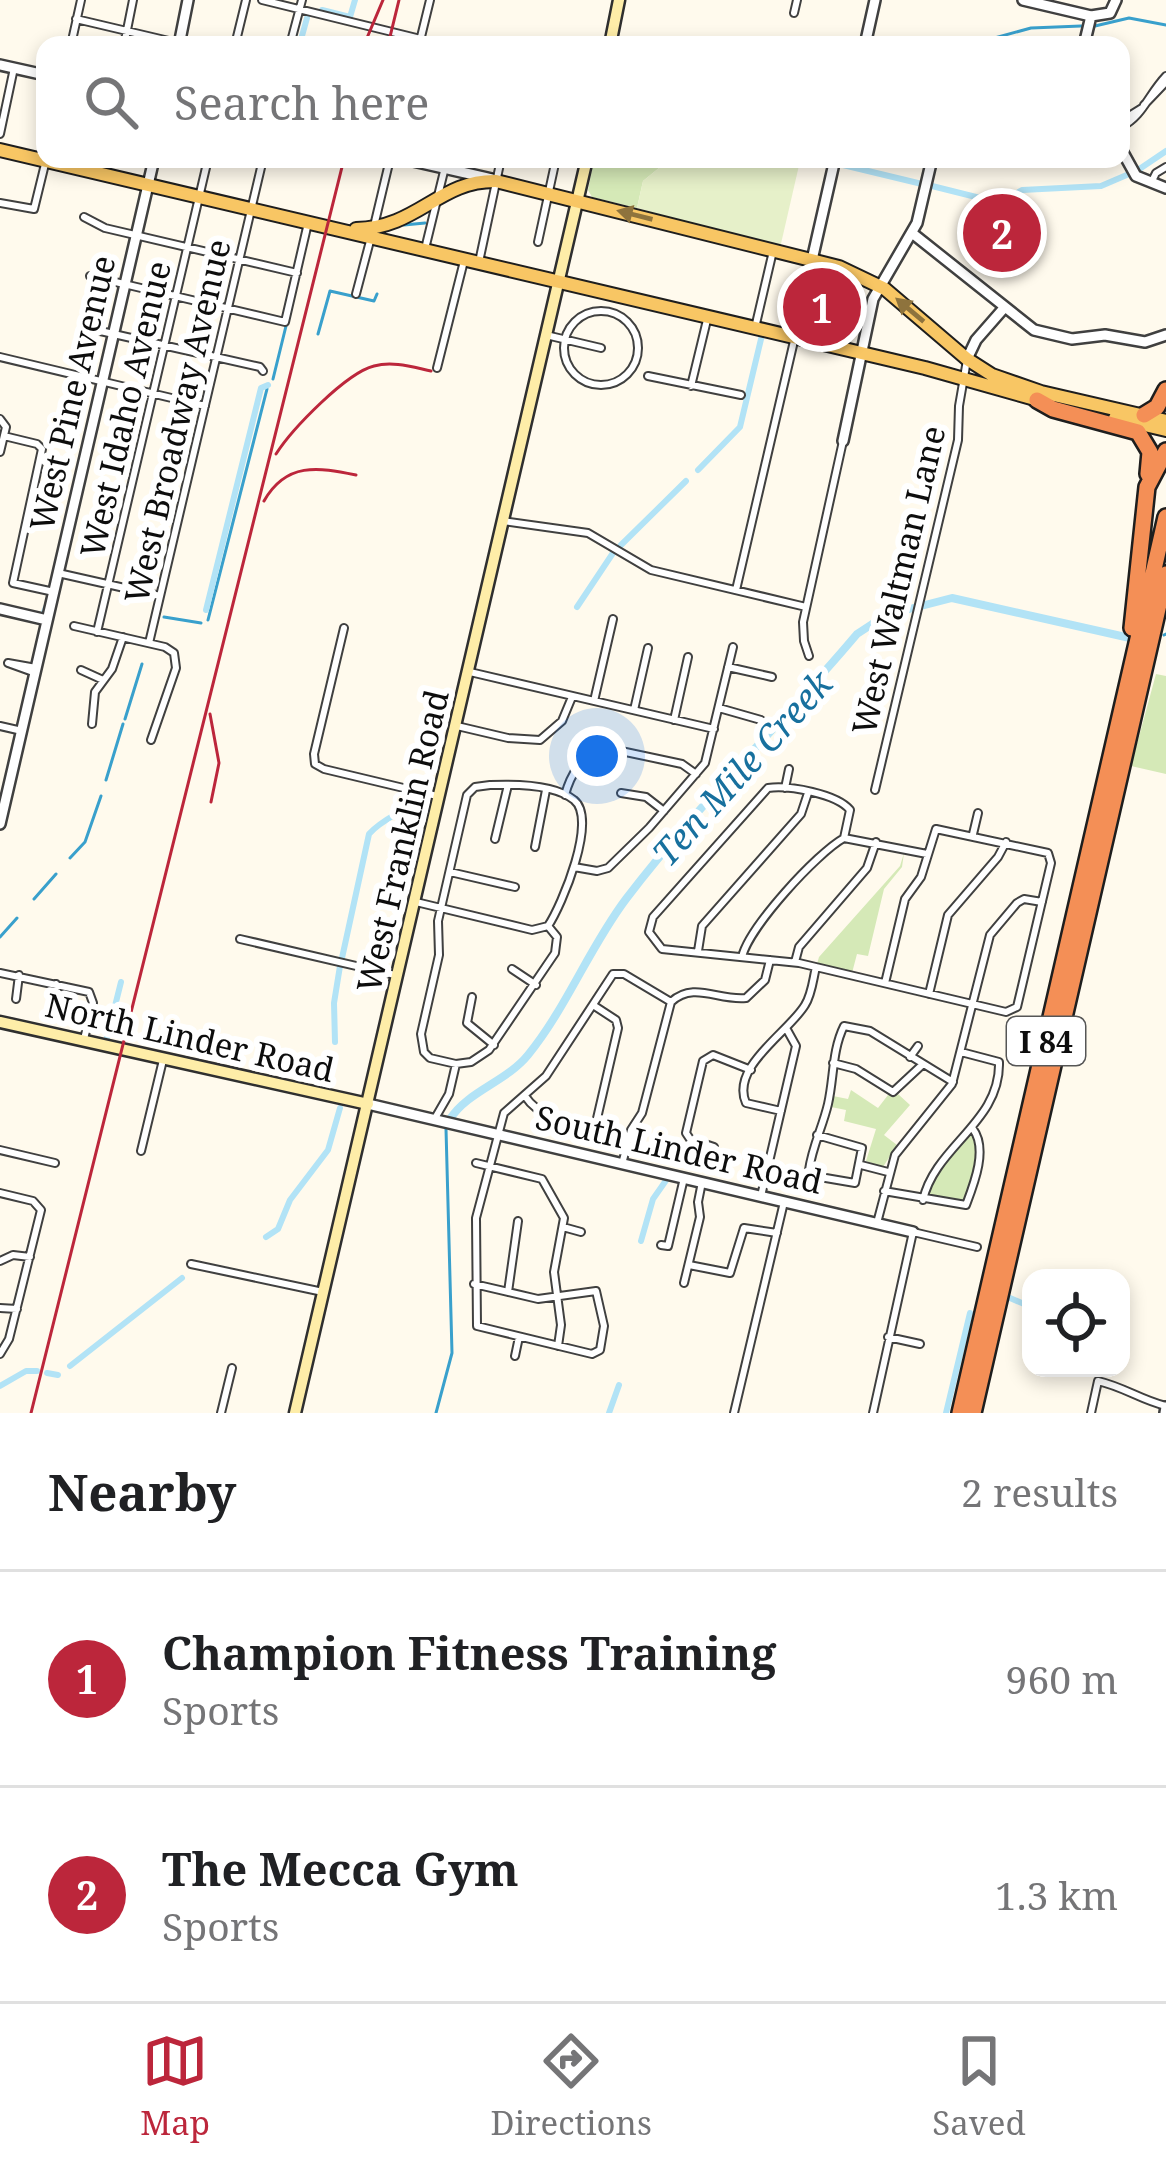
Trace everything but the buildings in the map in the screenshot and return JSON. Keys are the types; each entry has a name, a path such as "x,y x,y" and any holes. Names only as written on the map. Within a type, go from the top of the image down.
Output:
{"highway":[{"path":"1144,415 1156,407 1166,390"},
{"path":"1039,396 1053,409 1143,436 1150,452 1116,744"},
{"path":"1147,487 1166,451"},
{"name":"I 84","path":"960,1413 1166,517"},
{"name":"I 84","path":"973,1413 1166,574"},
{"path":"1121,769 1166,616"}],"main road":[{"path":"612,36 619,0"},
{"path":"0,150 36,158"},
{"path":"103,168 199,198 310,224 372,232 425,249 1166,430"},
{"name":"West Franklin Road","path":"295,1413 585,168"},
{"path":"372,232 404,220 460,185 496,181 839,267 879,286 967,359 1014,385 1039,396 1166,421"},
{"name":"North Linder Road","path":"0,1022 368,1104"}],"street":[{"path":"72,36 81,0"},
{"path":"126,36 133,0"},
{"path":"182,36 188,0"},
{"path":"237,36 246,0"},
{"path":"262,0 300,5 400,36"},
{"path":"421,36 430,0"},
{"path":"794,13 797,0"},
{"path":"867,36 875,0"},
{"path":"1023,0 1091,16 1110,13 1116,0"},
{"path":"292,36 300,5"},
{"path":"1086,36 1091,16"},
{"path":"76,20 148,36"},
{"path":"0,64 36,73"},
{"path":"0,134 14,68"},
{"path":"1130,117 1166,79"},
{"path":"1130,167 1151,185 1166,188"},
{"path":"1151,185 1156,173 1166,167"},
{"path":"0,203 34,209 44,168"},
{"name":"West Pine Avenue","path":"0,824 5,781 22,731 152,168"},
{"name":"West Idaho Avenue","path":"98,632 206,168"},
{"name":"West Broadway Avenue","path":"149,643 261,168"},
{"path":"356,294 387,168"},
{"path":"425,249 445,168"},
{"path":"460,168 496,181"},
{"path":"437,368 499,168"},
{"path":"538,242 554,168"},
{"path":"812,260 833,168"},
{"path":"809,656 803,634 806,607 861,353 879,286 912,233 930,168"},
{"path":"84,217 105,228 297,273"},
{"path":"90,276 285,322 310,224"},
{"path":"912,233 1030,329 1067,339 1105,334 1145,342 1166,334"},
{"path":"755,328 773,251"},
{"path":"967,359 976,340 1004,308"},
{"path":"614,313 633,328 637,360 622,380 589,383 570,368 565,339 582,316 614,313"},
{"path":"691,386 708,316"},
{"path":"87,328 262,371"},
{"path":"546,334 602,348"},
{"path":"736,590 795,337"},
{"path":"0,357 205,406"},
{"name":"West Waltman Lane","path":"874,790 958,440 967,359"},
{"path":"648,376 741,394"},
{"path":"0,452 2,421"},
{"path":"4,436 41,447 13,583 54,592"},
{"path":"503,521 588,533 651,570 806,607"},
{"path":"58,572 160,596"},
{"path":"0,609 47,620"},
{"path":"594,701 613,619"},
{"path":"74,626 174,653 176,668 151,740"},
{"path":"344,628 315,764 440,796"},
{"path":"92,724 94,692 112,670 123,637"},
{"path":"574,866 597,872 608,868 696,774 706,760 733,647"},
{"path":"634,710 648,648"},
{"path":"674,719 688,657"},
{"path":"4,663 36,670"},
{"path":"728,667 772,677"},
{"path":"81,670 103,680"},
{"path":"470,672 714,729"},
{"path":"457,726 540,740 562,721 572,696"},
{"path":"718,708 761,721"},
{"path":"0,726 22,731"},
{"path":"565,795 572,775 598,747 682,764 696,774"},
{"path":"784,788 789,769"},
{"path":"495,839 508,784"},
{"path":"508,784 565,795 578,804 583,815 574,866 548,926 558,945 494,1046 471,1062 430,1058 421,1043 440,955 437,934 472,788 508,784"},
{"path":"844,838 849,806 772,787 761,793 649,924 651,936 662,949 795,962 972,1004 1012,1011 1017,1007 1050,857 1044,851 936,829 921,877 905,898 885,983"},
{"path":"535,847 546,790"},
{"path":"621,793 646,797 664,812"},
{"path":"698,951 702,926 800,814 808,794"},
{"path":"973,834 978,812"},
{"path":"742,957 749,938 827,849 844,838 927,854"},
{"path":"795,962 799,946 870,865 876,842"},
{"path":"929,994 946,921 970,883 1006,842"},
{"path":"450,872 515,887"},
{"path":"877,1223 888,1172 902,1144 953,1082 989,935 1024,899 1042,902"},
{"path":"416,902 532,930 548,926"},
{"path":"240,939 398,976"},
{"path":"622,1164 642,1113 670,1003 681,993 693,991 746,998 764,980 770,960"},
{"path":"781,1111 743,1100 751,1070 806,1004 816,967"},
{"path":"512,969 536,985"},
{"path":"473,1284 538,1299 599,1294 604,1327 598,1353 480,1328 475,1320 473,1284 476,1218 506,1109 546,1076 616,972 670,1003"},
{"path":"0,973 91,995 83,1041"},
{"path":"16,999 19,975"},
{"path":"51,1006 56,984"},
{"path":"472,997 467,1023 494,1046"},
{"path":"593,1005 616,1020 618,1028 595,1127"},
{"path":"817,1135 862,1148 855,1183 810,1173 817,1135 827,1106 833,1063 844,1026 870,1031 953,1082"},
{"path":"761,1196 796,1046 786,1028"},
{"path":"910,1057 918,1046"},
{"path":"923,1200 933,1169 989,1107 999,1062 961,1052"},
{"path":"714,1148 688,1137 686,1128 707,1056 751,1070"},
{"path":"141,1151 163,1060"},
{"path":"833,1063 856,1070 892,1093 922,1065"},
{"path":"434,1120 446,1101 456,1064"},
{"path":"525,1096 542,1114 628,1140"},
{"name":"South Linder Road","path":"368,1104 977,1247"},
{"path":"884,1191 966,1205 981,1149 980,1138 971,1128"},
{"path":"761,1149 772,1152"},
{"path":"0,1150 55,1163"},
{"path":"476,1162 536,1177 555,1197 564,1218 555,1264 561,1325 557,1346"},
{"path":"861,1166 888,1172"},
{"path":"661,1245 668,1246 684,1178"},
{"path":"685,1283 703,1183"},
{"path":"0,1193 40,1206 17,1310 0,1354"},
{"path":"735,1413 784,1202"},
{"path":"508,1292 518,1221"},
{"path":"563,1227 581,1232"},
{"path":"689,1265 730,1273 744,1228 777,1233"},
{"path":"873,1413 913,1232"},
{"path":"0,1261 17,1255 30,1257"},
{"path":"191,1264 323,1292"},
{"path":"0,1309 17,1310"},
{"path":"514,1356 519,1337"},
{"path":"888,1337 920,1344"},
{"path":"221,1413 232,1369"},
{"path":"1091,1413 1098,1381 1124,1387 1166,1409"}],"green space":[{"path":"592,168 659,168 643,181 637,208 592,197 588,190"},
{"path":"659,168 798,168 780,248 637,208 643,181"},
{"path":"1156,674 1166,676 1166,774 1131,766"},
{"path":"904,853 902,867 884,889 868,956 857,954 852,973 817,964 900,866"},
{"path":"851,1090 878,1108 888,1095 898,1094 910,1105 884,1135 897,1145 883,1167 866,1161 876,1129 844,1121 846,1110 831,1107 833,1096 848,1099"},
{"path":"973,1135 978,1149 965,1203 926,1196 931,1178"}],"waterway":[{"path":"322,10 350,17 355,0"},
{"path":"302,36 307,18"},
{"path":"1095,26 1129,18 1166,25"},
{"path":"1002,36 1031,28 1081,26"},
{"path":"1138,170 1166,151"},
{"path":"856,168 922,184"},
{"path":"932,186 1000,203 1022,190 1101,186 1129,174"},
{"path":"404,225 425,223"},
{"path":"318,334 330,291 374,301 377,294"},
{"path":"273,379 286,326"},
{"path":"698,470 740,427 762,335"},
{"path":"206,610 261,388 268,385"},
{"path":"208,620 267,389"},
{"path":"621,545 686,481"},
{"path":"577,607 613,553"},
{"name":"Ten Mile Creek","path":"450,1119 528,1055 626,899 857,634 886,615 952,598 1130,638"},
{"path":"44,612 46,607"},
{"path":"164,617 201,623"},
{"path":"125,719 142,664"},
{"path":"106,780 123,724"},
{"path":"70,858 85,842 101,796"},
{"path":"342,958 369,834 420,798"},
{"path":"34,899 56,874"},
{"path":"0,937 17,918"},
{"path":"335,1042 340,966"},
{"path":"107,1038 121,982"},
{"path":"1066,1053 1075,1055"},
{"path":"266,1237 278,1229 290,1200 328,1150 340,1108"},
{"name":"Ten Mile Creek","path":"436,1413 452,1353 446,1129"},
{"path":"641,1241 653,1199 667,1179"},
{"path":"70,1366 182,1278"},
{"path":"1010,1298 1022,1303"},
{"path":"946,1413 970,1313"},
{"path":"0,1386 26,1371 37,1371"},
{"path":"47,1373 58,1375"},
{"path":"609,1413 619,1385"}],"railway":[{"path":"368,36 383,0"},
{"path":"390,36 399,0"},
{"path":"31,1413 342,168"},
{"path":"276,454 320,403 362,371 388,364 431,371"},
{"path":"264,501 282,479 304,470 356,475"},
{"path":"210,714 219,763 211,802"}],"place":[{"name":"The Mecca Gym","path":"1002,233"},
{"name":"Champion Fitness Training","path":"822,307"}]}
